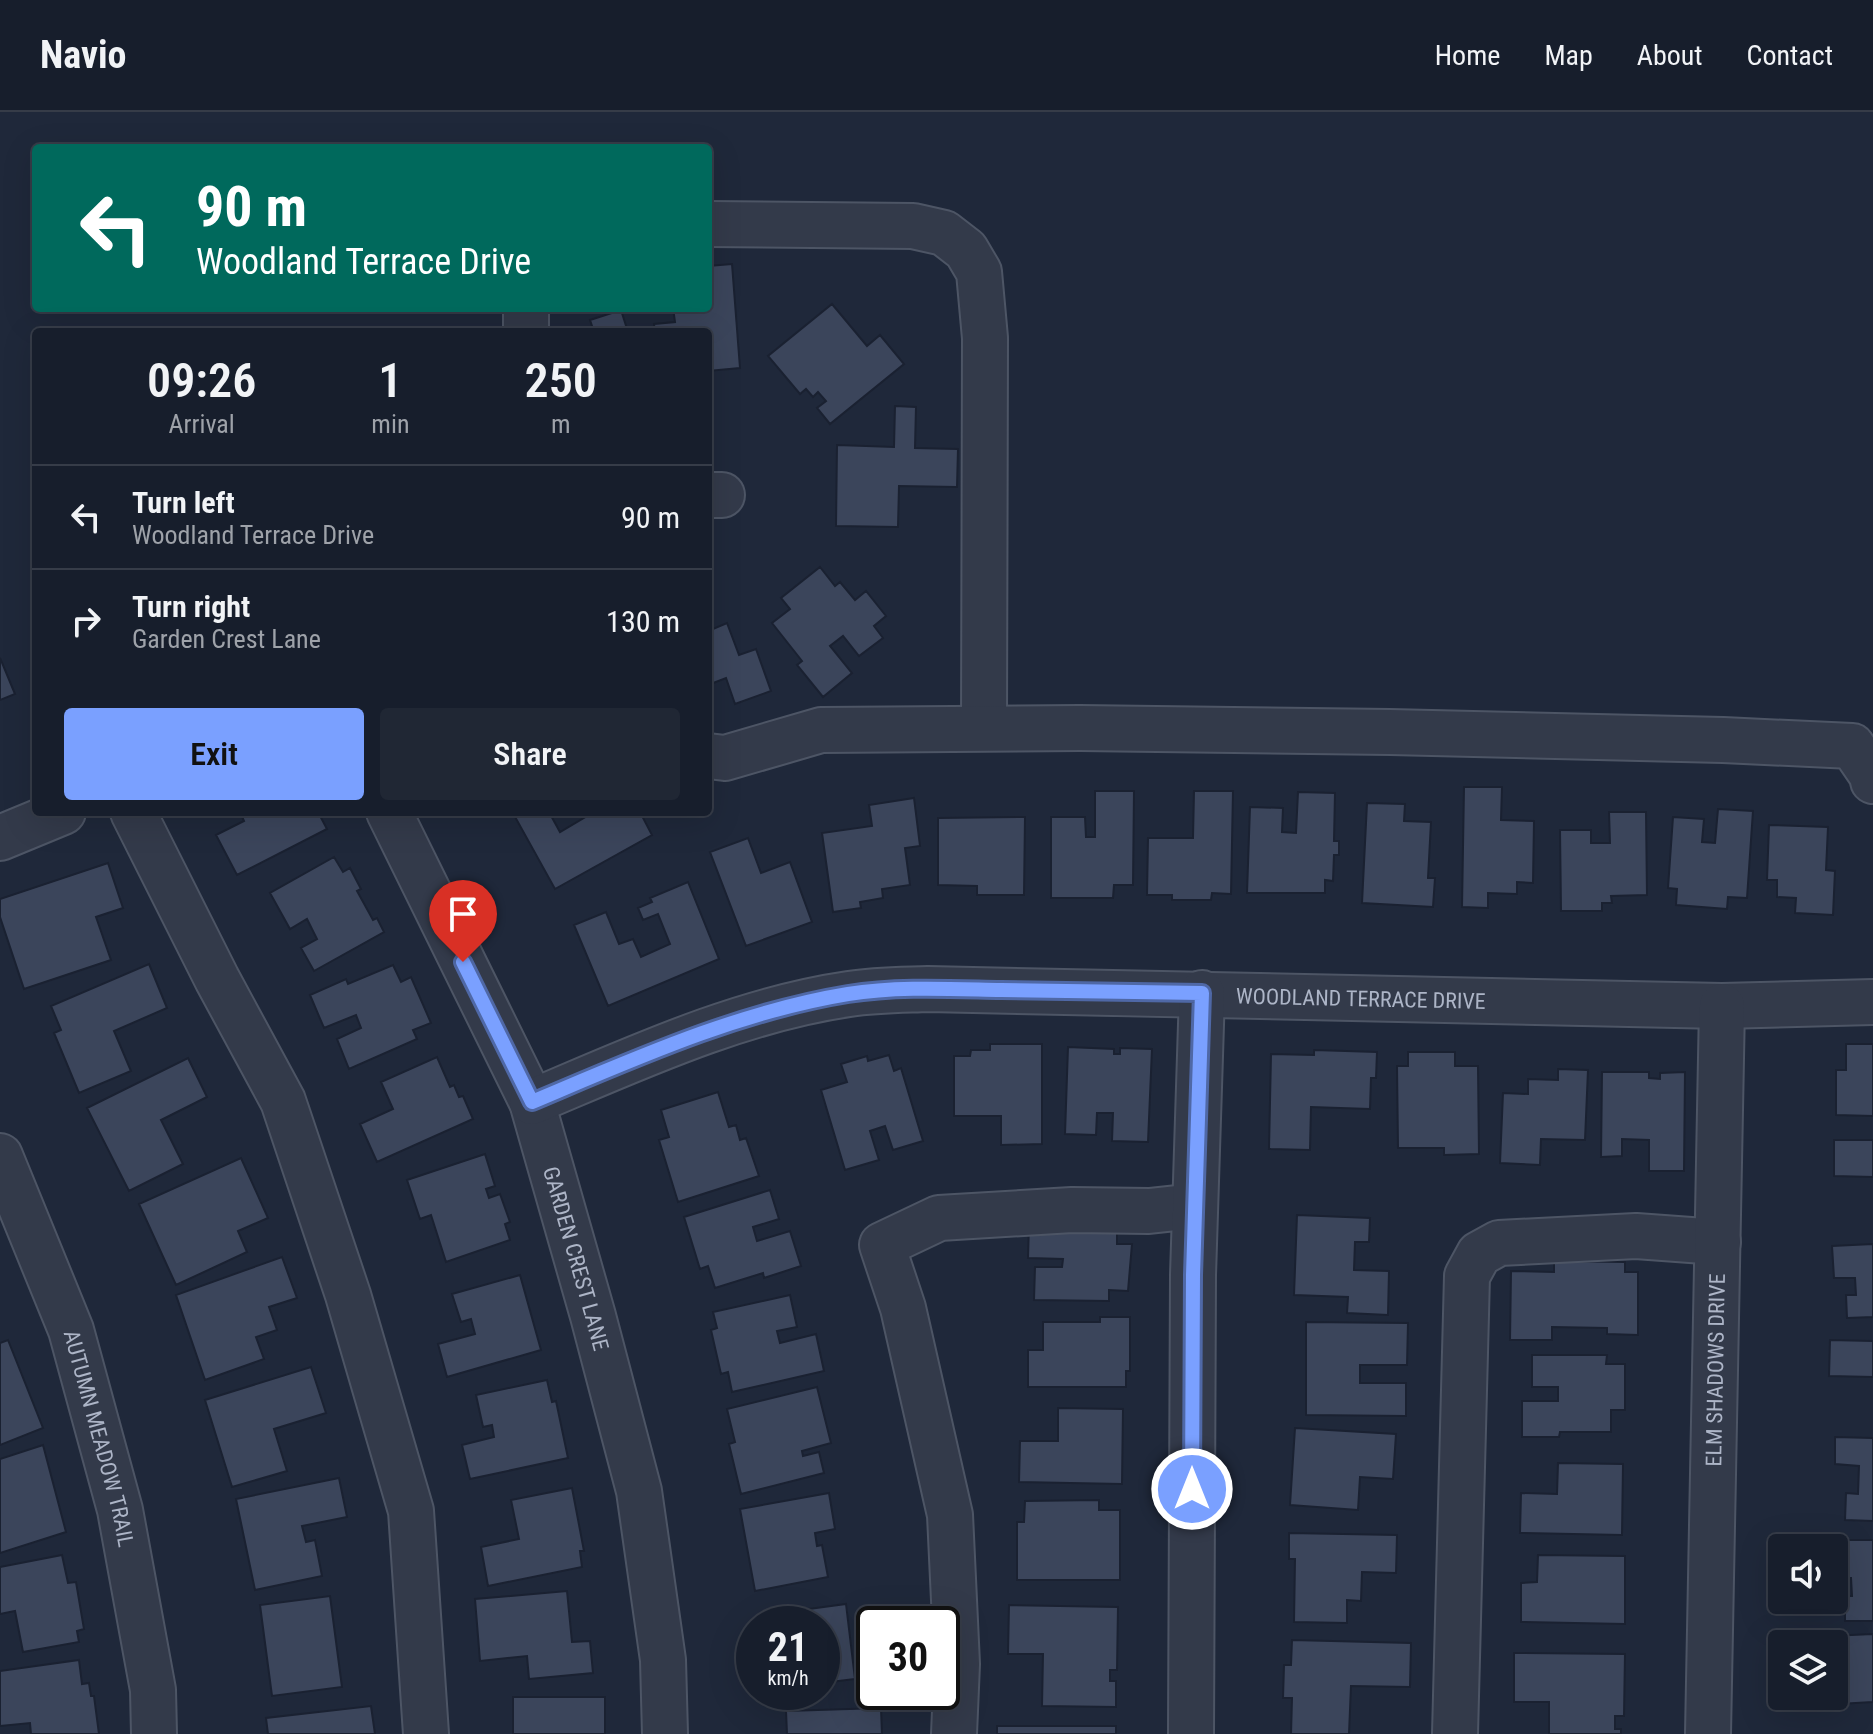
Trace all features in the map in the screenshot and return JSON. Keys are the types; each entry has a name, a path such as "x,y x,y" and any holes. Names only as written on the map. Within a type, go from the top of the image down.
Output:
{"street":[{"path":"712,224 913,226 944,233 966,250 979,272 985,338 984,728"},
{"path":"712,756 725,758 821,730 984,728 1405,732 1852,746 1873,781"},
{"path":"0,838 53,816"},
{"path":"135,816 283,1101 348,1295 411,1511 426,1734"},
{"name":"GARDEN CREST LANE","path":"391,816 532,1102 639,1491 663,1660 665,1734"},
{"name":"WOODLAND TERRACE DRIVE","path":"532,1102 649,1053 730,1024 851,993 928,989 1202,993 1722,1006 1873,1002"},
{"path":"1191,1734 1195,1206 1202,993"},
{"name":"ELM SHADOWS DRIVE","path":"1708,1734 1722,1006"},
{"name":"AUTUMN MEADOW TRAIL","path":"0,1156 71,1330 120,1510 153,1690 154,1734"},
{"path":"954,1734 957,1664 950,1515 903,1308 882,1245 939,1218 1072,1210 1149,1211 1195,1206"},
{"path":"1455,1734 1467,1276 1479,1254 1499,1243 1636,1236 1718,1242"}],"building":[{"path":"732,264 740,368 712,371 712,328 654,328 654,324 675,322 674,312 712,312 712,266"},
{"path":"832,304 867,346 880,335 904,364 830,424 817,408 826,401 818,392 813,397 806,389 800,394 768,356"},
{"path":"622,312 627,328 593,328 590,320"},
{"path":"895,406 916,407 915,448 958,449 957,487 899,486 898,527 836,526 837,445 894,447"},
{"path":"820,567 835,586 840,582 855,600 866,591 886,616 874,626 883,638 859,656 843,636 830,646 852,673 823,697 797,665 802,661 772,623 790,609 781,598"},
{"path":"727,623 739,655 756,649 771,691 735,704 726,678 712,683 712,627"},
{"path":"0,658 15,694 0,700"},
{"path":"1464,787 1502,787 1501,820 1534,821 1533,883 1517,882 1517,894 1488,893 1488,908 1462,907"},
{"path":"1095,791 1134,791 1133,885 1114,885 1113,898 1051,898 1051,817 1085,817 1086,837 1095,837"},
{"path":"1194,791 1233,791 1231,894 1212,893 1211,900 1172,900 1172,895 1147,895 1148,838 1193,838"},
{"path":"1298,792 1335,793 1334,841 1339,841 1339,855 1334,855 1333,881 1325,880 1325,893 1247,893 1250,807 1283,808 1282,832 1296,833"},
{"path":"914,798 920,846 905,848 910,885 882,889 883,898 860,902 861,908 833,912 822,833 872,826 869,805"},
{"path":"1367,803 1405,804 1404,821 1431,822 1428,878 1435,878 1433,907 1362,903"},
{"path":"1718,809 1753,811 1747,898 1728,897 1727,909 1676,905 1677,889 1668,888 1673,817 1704,819 1702,842 1715,843"},
{"path":"1609,812 1646,812 1647,895 1611,896 1612,903 1602,903 1602,911 1561,911 1560,830 1591,830 1591,843 1610,843"},
{"path":"242,816 320,816 327,829 237,875 216,835 244,821"},
{"path":"515,816 551,816 560,832 587,816 642,816 652,835 555,889"},
{"path":"1025,817 1024,895 977,895 977,886 938,885 938,818"},
{"path":"1769,825 1828,827 1826,870 1835,871 1833,915 1795,913 1796,898 1777,897 1777,880 1767,880"},
{"path":"748,838 761,873 790,862 812,922 746,946 710,852"},
{"path":"334,857 343,872 350,868 361,889 357,891 373,920 377,918 384,932 314,971 301,948 317,939 307,919 290,929 270,893"},
{"path":"108,863 123,908 96,917 111,960 24,989 0,917 0,899"},
{"path":"688,882 719,959 608,1006 574,925 606,912 619,944 633,939 641,957 670,944 658,914 643,920 638,908 652,902 650,898"},
{"path":"149,964 167,1008 114,1031 131,1071 79,1093 54,1033 61,1030 51,1006"},
{"path":"393,965 401,982 411,977 431,1023 413,1030 417,1039 349,1069 337,1039 361,1028 356,1015 324,1028 310,995 346,979 348,984"},
{"path":"990,1044 1042,1044 1042,1144 1001,1145 1001,1116 954,1116 954,1056 970,1056 971,1050 990,1050"},
{"path":"1846,1044 1873,1044 1873,1116 1836,1115 1836,1070 1846,1070"},
{"path":"1068,1047 1114,1049 1114,1054 1120,1054 1120,1048 1152,1049 1148,1142 1112,1141 1113,1113 1097,1113 1096,1135 1065,1134"},
{"path":"1314,1050 1377,1052 1376,1078 1371,1078 1370,1109 1311,1107 1310,1150 1269,1149 1271,1054 1314,1055"},
{"path":"1408,1052 1455,1052 1455,1066 1478,1066 1479,1154 1444,1155 1444,1148 1398,1148 1397,1066 1408,1066"},
{"path":"889,1055 894,1071 901,1068 923,1141 893,1150 885,1126 870,1131 879,1160 845,1170 821,1090 847,1082 841,1064 867,1056 868,1061"},
{"path":"437,1057 450,1087 454,1085 459,1097 463,1096 473,1119 377,1162 360,1124 393,1109 381,1082"},
{"path":"188,1058 207,1097 161,1120 183,1164 129,1191 87,1108"},
{"path":"1558,1069 1588,1070 1585,1140 1541,1139 1540,1165 1500,1163 1503,1093 1528,1094 1528,1079 1558,1080"},
{"path":"1602,1072 1649,1072 1649,1078 1660,1079 1660,1073 1685,1072 1684,1171 1649,1171 1649,1140 1622,1139 1622,1156 1601,1157"},
{"path":"718,1092 729,1127 736,1125 740,1140 746,1138 759,1176 678,1202 659,1140 669,1137 661,1110"},
{"path":"1834,1140 1873,1140 1873,1177 1834,1176"},
{"path":"485,1154 495,1186 486,1189 489,1198 500,1194 510,1222 505,1224 510,1240 446,1262 431,1215 420,1219 407,1180"},
{"path":"241,1158 268,1218 238,1231 247,1252 176,1285 139,1204"},
{"path":"770,1190 779,1219 753,1227 757,1241 790,1231 801,1266 764,1278 763,1273 715,1288 708,1266 700,1269 684,1217"},
{"path":"1297,1215 1370,1218 1369,1242 1355,1242 1354,1270 1389,1271 1388,1315 1347,1313 1348,1297 1294,1295"},
{"path":"1029,1223 1117,1224 1117,1244 1132,1244 1128,1291 1109,1290 1109,1301 1034,1300 1035,1267 1062,1267 1063,1259 1028,1258"},
{"path":"1873,1244 1873,1317 1847,1318 1846,1295 1856,1295 1855,1278 1834,1278 1832,1246"},
{"path":"282,1257 297,1298 269,1307 277,1330 256,1337 264,1359 205,1380 176,1295"},
{"path":"1554,1261 1625,1262 1625,1272 1638,1272 1638,1335 1607,1334 1607,1328 1552,1327 1552,1340 1510,1340 1511,1271 1554,1272"},
{"path":"520,1275 541,1350 447,1377 438,1344 475,1334 471,1319 461,1322 452,1294"},
{"path":"790,1295 797,1327 777,1331 780,1343 816,1334 824,1371 732,1392 728,1372 721,1374 711,1330 717,1328 713,1312"},
{"path":"1100,1317 1130,1317 1130,1371 1126,1371 1126,1387 1028,1387 1028,1350 1043,1350 1043,1322 1100,1322"},
{"path":"1306,1322 1408,1323 1407,1365 1360,1365 1360,1383 1406,1383 1406,1416 1306,1415"},
{"path":"8,1340 43,1428 0,1445 0,1343"},
{"path":"1830,1340 1873,1341 1873,1377 1829,1376"},
{"path":"1532,1355 1607,1355 1606,1364 1625,1364 1625,1410 1611,1410 1611,1432 1560,1432 1559,1437 1522,1437 1522,1401 1558,1401 1558,1387 1532,1387"},
{"path":"311,1367 326,1413 274,1429 287,1471 232,1487 205,1400"},
{"path":"547,1380 552,1402 556,1401 568,1458 470,1479 462,1445 494,1437 492,1425 483,1427 476,1395"},
{"path":"817,1387 831,1443 802,1451 803,1456 819,1452 824,1473 741,1494 729,1444 735,1442 727,1409"},
{"path":"1058,1408 1123,1409 1122,1484 1019,1482 1020,1441 1058,1441"},
{"path":"1295,1428 1396,1434 1393,1479 1360,1477 1358,1510 1290,1505"},
{"path":"1835,1437 1873,1438 1873,1521 1845,1520 1846,1493 1858,1494 1859,1466 1835,1464"},
{"path":"43,1445 66,1532 0,1553 0,1459"},
{"path":"1558,1463 1623,1464 1622,1535 1520,1533 1521,1493 1557,1494"},
{"path":"339,1478 347,1517 302,1526 306,1542 315,1540 322,1576 255,1590 236,1499"},
{"path":"572,1488 584,1551 580,1551 582,1567 488,1586 481,1547 519,1539 511,1500"},
{"path":"829,1493 835,1529 815,1533 817,1546 822,1545 828,1577 755,1591 740,1509"},
{"path":"1099,1500 1099,1510 1120,1510 1120,1580 1017,1580 1017,1522 1024,1522 1025,1501"},
{"path":"1289,1533 1397,1535 1396,1573 1362,1572 1361,1601 1347,1600 1347,1623 1294,1622 1295,1559 1289,1559"},
{"path":"1848,1540 1873,1540 1873,1621 1845,1621 1848,1596 1852,1596 1851,1578 1848,1578"},
{"path":"62,1555 68,1583 76,1582 84,1629 77,1631 79,1642 23,1652 15,1611 0,1614 0,1567"},
{"path":"1538,1555 1625,1556 1625,1624 1521,1622 1521,1583 1537,1582"},
{"path":"567,1591 572,1642 590,1641 593,1673 529,1679 527,1656 480,1661 475,1599"},
{"path":"330,1596 342,1687 272,1696 260,1605"},
{"path":"846,1604 855,1679 840,1681 840,1606 831,1606"},
{"path":"1009,1605 1118,1607 1117,1670 1110,1670 1110,1681 1116,1681 1116,1707 1042,1706 1043,1654 1008,1654"},
{"path":"1873,1634 1873,1702 1848,1703 1848,1635"},
{"path":"1292,1640 1411,1643 1410,1687 1351,1686 1349,1734 1291,1734 1292,1698 1283,1698 1284,1665 1291,1665"},
{"path":"1514,1653 1625,1654 1624,1716 1615,1716 1615,1729 1621,1729 1621,1734 1549,1734 1549,1702 1514,1702"},
{"path":"79,1660 82,1684 89,1683 91,1696 94,1696 99,1734 31,1734 30,1723 0,1726 0,1671"},
{"path":"513,1697 605,1697 605,1734 513,1734"},
{"path":"371,1706 375,1734 268,1734 266,1718"},
{"path":"881,1710 882,1734 787,1734 786,1711"},
{"path":"997,1726 1116,1726 1116,1734 997,1734"}],"route":[{"path":"463,962 532,1102 649,1053 730,1024 851,993 928,989 1202,993 1193,1275 1192,1489"}]}
